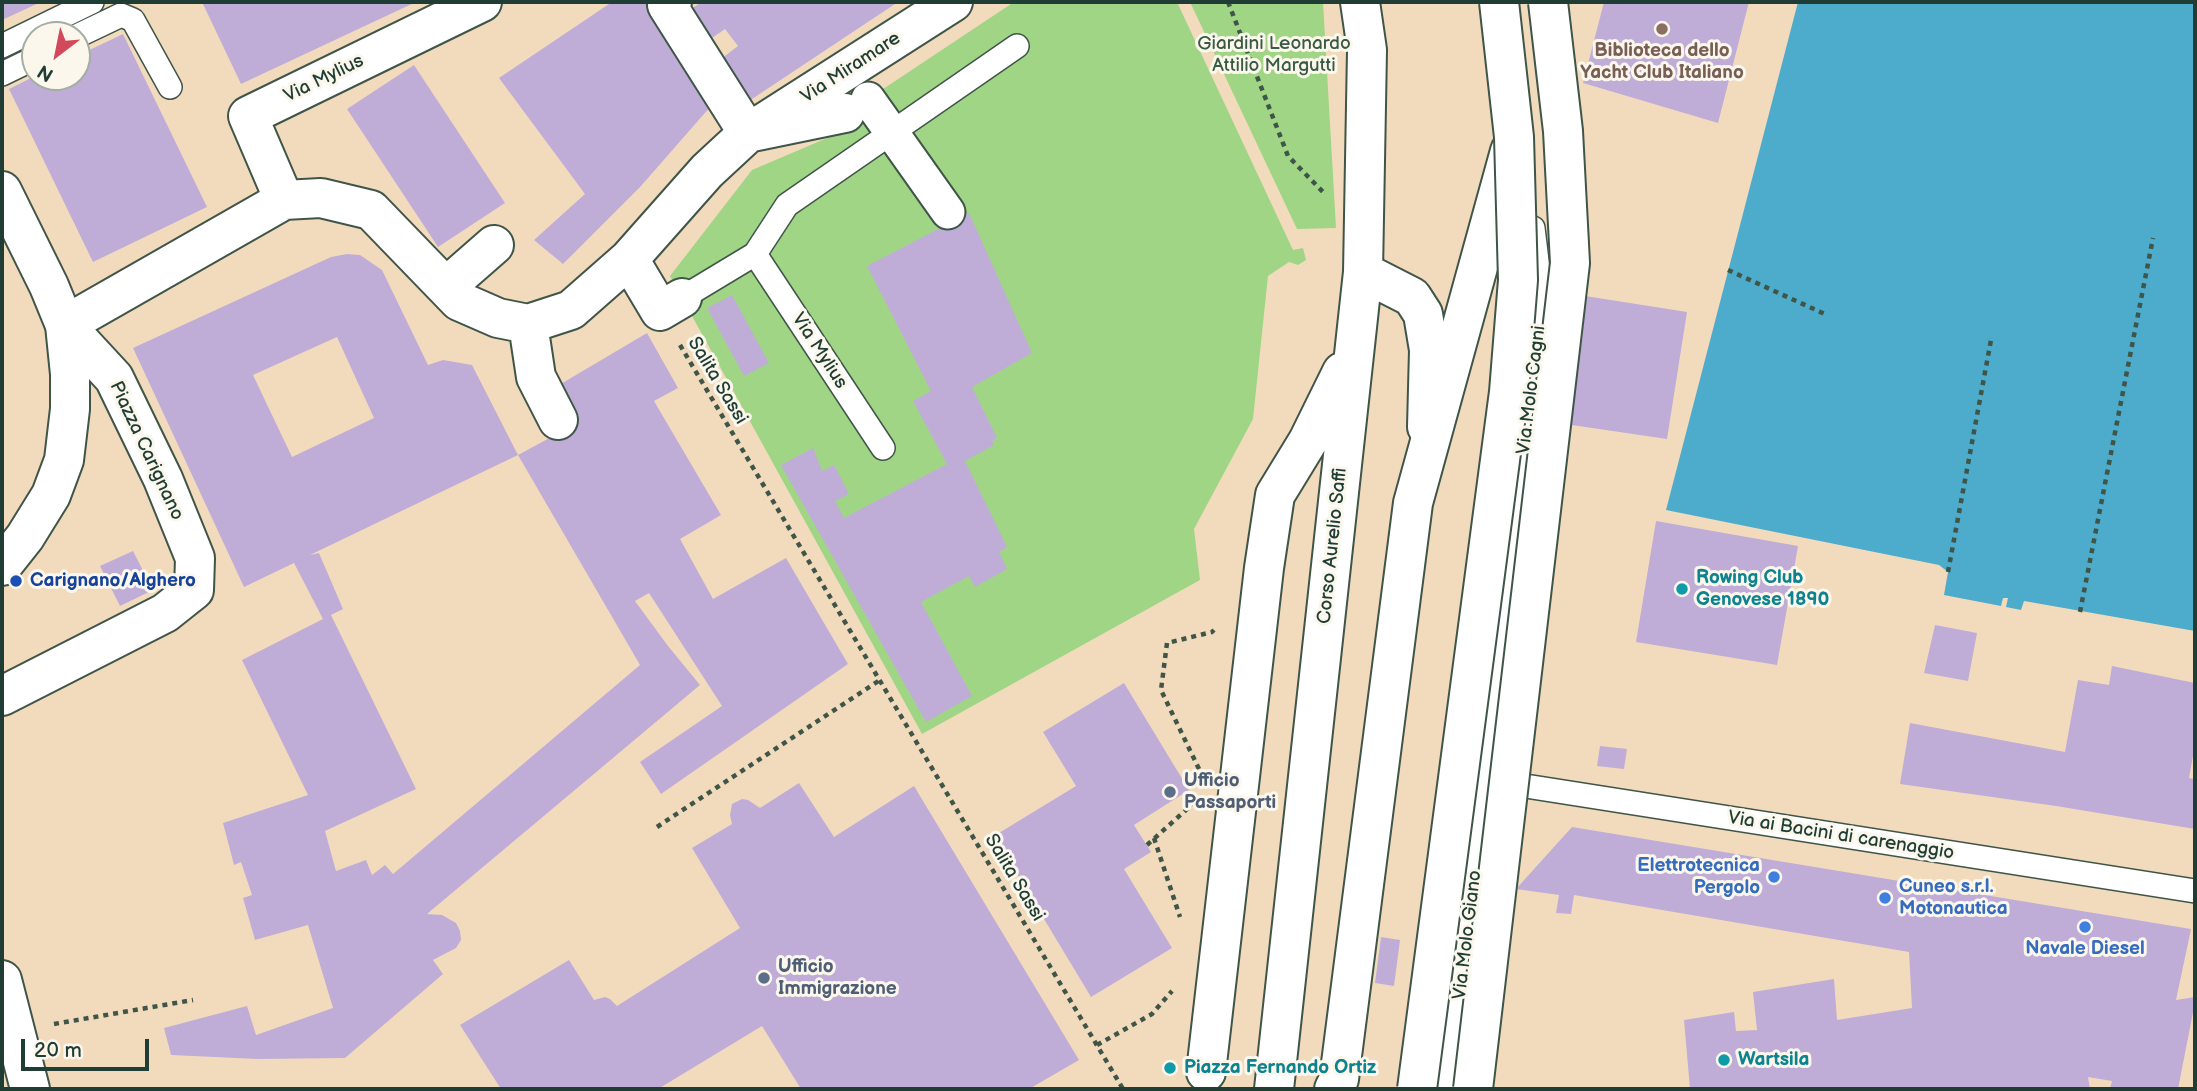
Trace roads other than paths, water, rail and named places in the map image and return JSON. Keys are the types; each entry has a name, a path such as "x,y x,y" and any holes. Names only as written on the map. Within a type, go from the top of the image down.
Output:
{"main road":[{"name":"Via Mylius","path":"284,200 248,116 482,2"},
{"name":"Via Miramare","path":"629,259 708,171 748,133 953,2"},
{"name":"Corso Aurelio Saffi","path":"1274,1084 1363,272 1367,50 1360,2"},
{"path":"1417,1089 1508,392 1518,280 1514,136 1499,2"},
{"path":"1473,1089 1570,263 1563,131 1548,2"},
{"path":"668,3 748,133"},
{"name":"Via Miramare","path":"748,133 857,106"},
{"path":"1343,1086 1413,503 1514,136"},
{"path":"2,191 65,325 71,409 64,460 51,495 25,537 2,566"},
{"path":"65,325 284,200 321,198 371,210 459,301 498,318 527,324 571,310 629,259 671,304"},
{"path":"446,288 494,245"},
{"path":"1343,1086 1359,1077 1383,857 1424,538 1429,350 1423,314 1412,297 1363,272"},
{"path":"527,324 536,377 558,420"},
{"name":"Piazza Carignano","path":"2,696 165,613 194,590 195,558 163,479 114,377 65,325"},
{"path":"1206,1072 1264,568 1275,495 1308,441 1354,348"},
{"path":"2,980 30,1089"}],"street":[{"path":"857,106 892,133 948,212"}],"lane":[{"path":"2,46 92,2"},
{"name":"Via Molo Cagni","path":"1487,780 1542,302 1523,148 1491,2"},
{"path":"91,29 121,15 133,20 170,88"},
{"path":"671,304 755,254 787,205 1017,46"},
{"path":"2,74 21,65"},
{"name":"Via Mylius","path":"755,254 883,448"},
{"name":"Via ai Bacini di carenaggio","path":"1487,780 2195,891"},
{"name":"Via Molo Giano","path":"1449,1089 1487,780"}],"water":[{"path":"1798,2 2195,2 2195,631 2024,601 2021,610 2006,607 2008,598 2003,598 2001,606 1944,595 1948,572 1939,565 1666,510"}],"place":[{"name":"Biblioteca dello Yacht Club Italiano","path":"1662,29"},
{"name":"Carignano/Alghero","path":"16,581"},
{"name":"Rowing Club Genovese 1890","path":"1682,589"},
{"name":"Ufficio Passaporti","path":"1170,792"},
{"name":"Elettrotecnica Pergolo","path":"1774,877"},
{"name":"Cuneo s.r.l. Motonautica","path":"1885,898"},
{"name":"Navale Diesel","path":"2085,927"},
{"name":"Ufficio Immigrazione","path":"764,978"},
{"name":"Wartsila","path":"1724,1060"},
{"name":"Piazza Fernando Ortiz","path":"1170,1068"}],"park label":[{"name":"Giardini Leonardo Attilio Margutti","path":"1274,55"}]}
